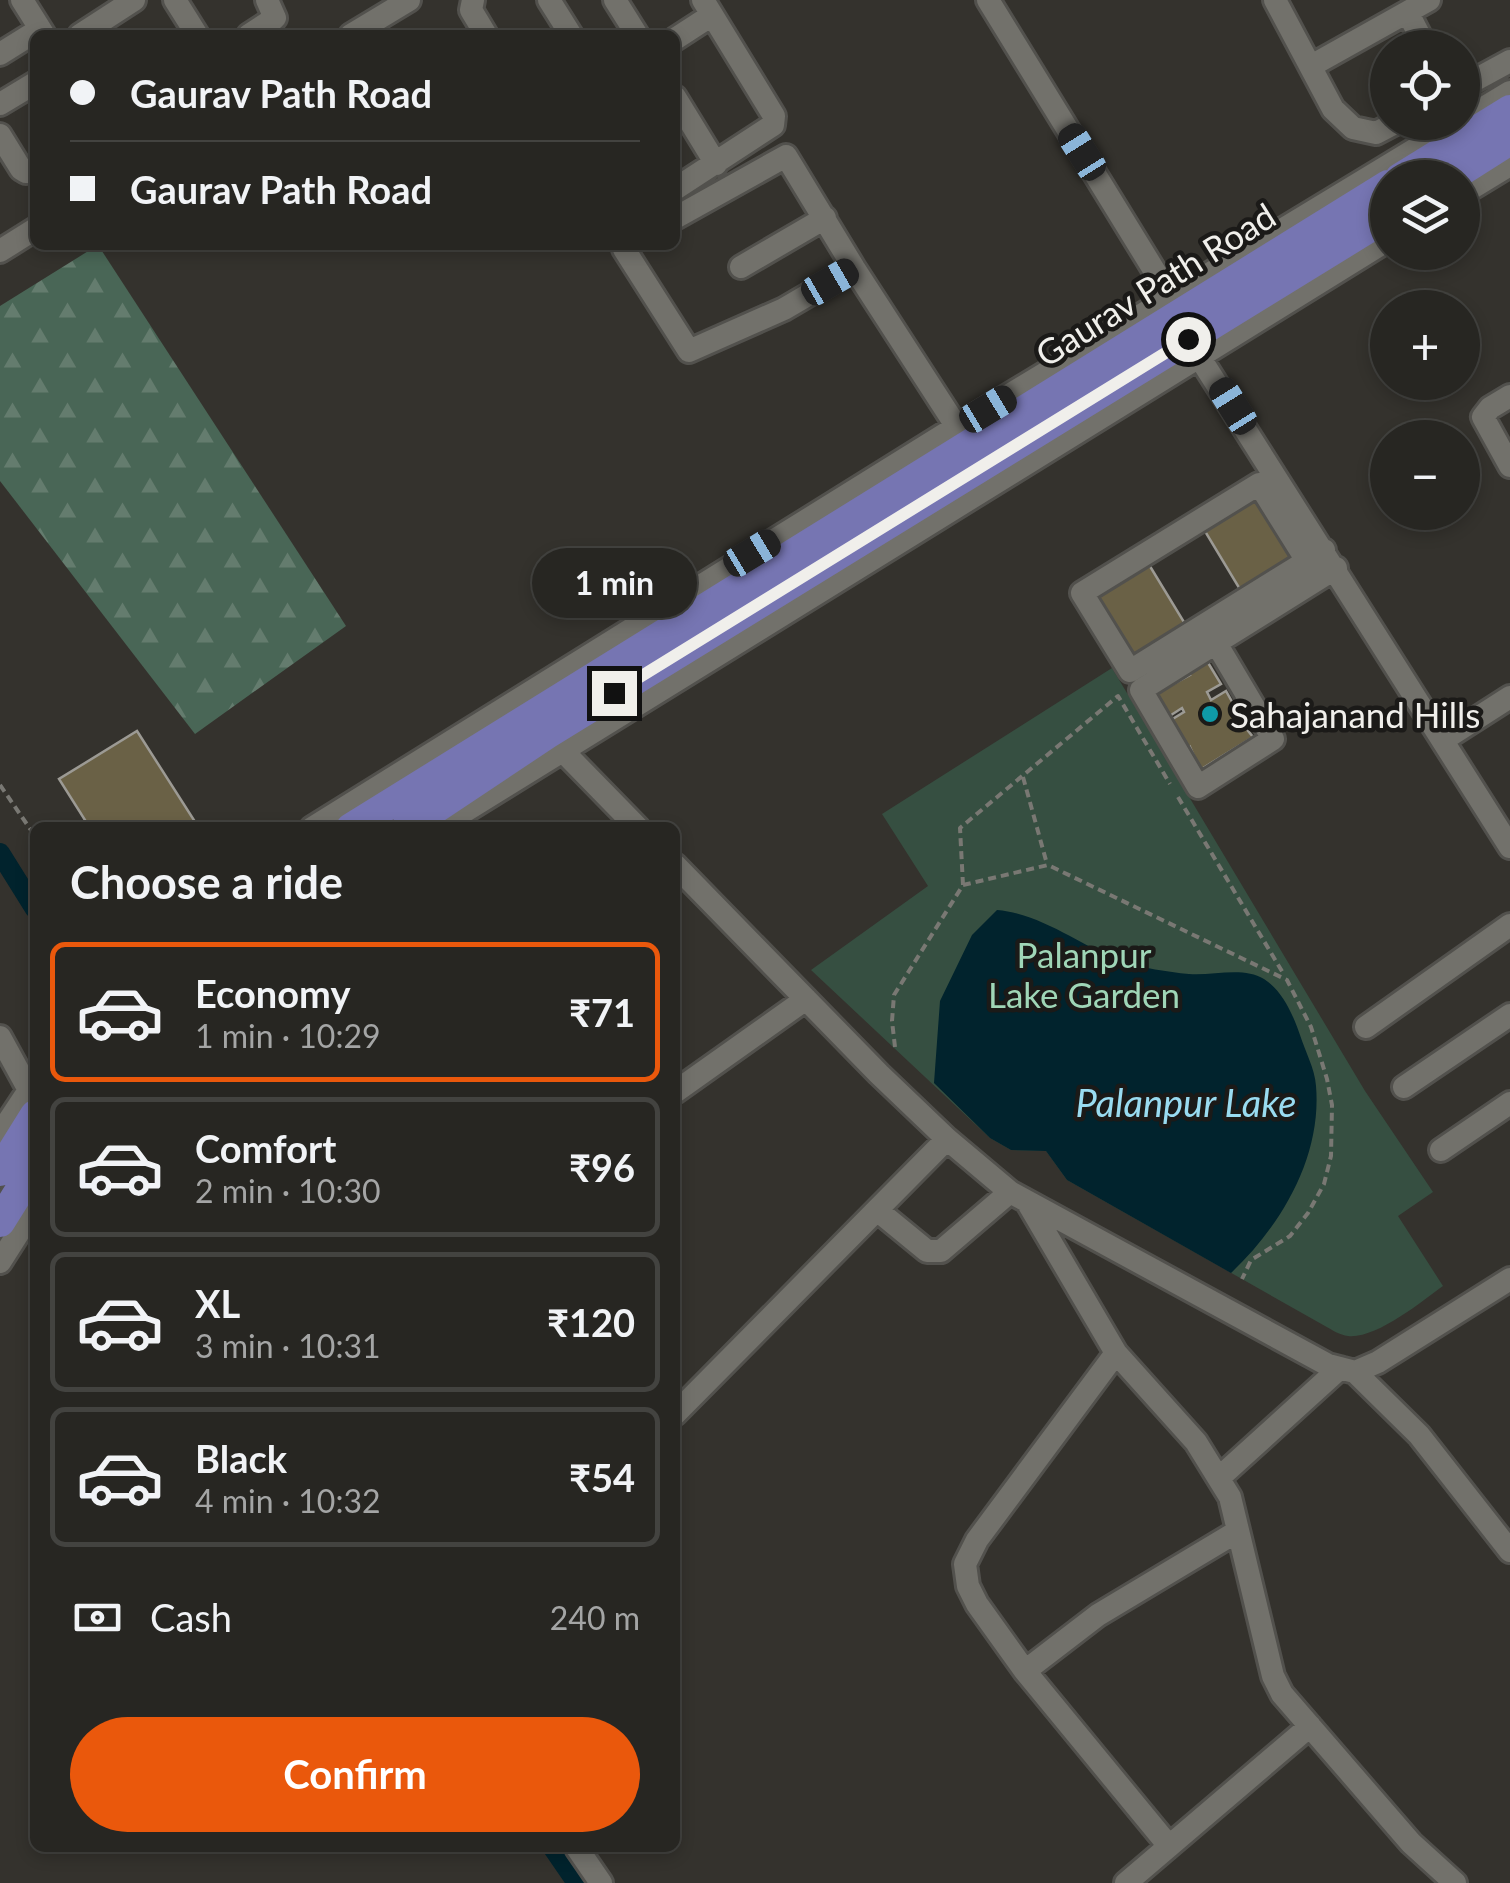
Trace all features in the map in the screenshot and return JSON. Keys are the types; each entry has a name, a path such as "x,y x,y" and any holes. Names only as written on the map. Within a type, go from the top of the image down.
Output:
{"main road":[{"path":"1480,118 1510,110"},
{"path":"1421,160 1444,140"},
{"path":"1478,160 1510,140"},
{"name":"Gaurav Path Road","path":"415,822 546,734 1189,324 1370,198"},
{"name":"Gaurav Path Road","path":"363,822 546,734 962,436 1189,324 1370,226"},
{"path":"0,1170 30,1103"},
{"path":"0,1222 30,1174"}],"street":[{"path":"22,0 41,30"},
{"path":"88,30 134,0"},
{"path":"175,0 194,30"},
{"path":"257,30 274,18 267,0"},
{"path":"359,30 410,0"},
{"path":"473,0 471,10 483,30"},
{"path":"549,0 568,30"},
{"path":"616,0 634,30"},
{"path":"988,0 1189,324 1215,378 1322,560 1510,847"},
{"path":"1276,0 1333,109 1354,128 1370,132"},
{"path":"1311,66 1429,0"},
{"path":"680,34 708,7 774,116 769,130 680,186"},
{"path":"1408,13 1417,30"},
{"path":"0,54 30,38"},
{"path":"1480,77 1510,61"},
{"path":"0,104 30,86"},
{"path":"1480,112 1510,92"},
{"path":"680,105 716,164"},
{"path":"0,135 22,169 30,171"},
{"path":"1189,324 1441,140"},
{"path":"322,822 962,436 786,156 680,215"},
{"path":"1480,183 1510,164"},
{"path":"741,266 825,218"},
{"path":"0,251 30,232"},
{"path":"1189,324 1370,248"},
{"path":"625,250 689,351 784,309 854,268"},
{"path":"1510,396 1490,408 1484,417 1510,466"},
{"path":"1259,484 1322,560 1130,671 1082,593 1259,484"},
{"path":"1216,643 1273,740 1198,786 1141,690 1216,643 1322,560"},
{"path":"1443,740 1510,697"},
{"path":"445,822 546,734 632,822"},
{"path":"680,871 947,1140 1019,1198 1328,1365 1348,1370 1419,1435 1510,1551"},
{"path":"1366,1027 1510,924"},
{"path":"680,1088 806,998"},
{"path":"1404,1087 1510,1015"},
{"path":"0,1038 30,1091"},
{"path":"0,1134 30,1099"},
{"path":"1441,1150 1510,1103"},
{"path":"680,1409 947,1140"},
{"path":"877,1210 934,1253 1019,1198"},
{"path":"1019,1198 1116,1353 1196,1442 1220,1477 1230,1497 1273,1676 1282,1694 1411,1843 1453,1882"},
{"path":"0,1262 30,1215"},
{"path":"1220,1477 1348,1370 1378,1362 1510,1278"},
{"path":"1116,1353 977,1540 965,1564 968,1586 977,1604 1026,1671 1169,1846"},
{"path":"1026,1671 1098,1614 1238,1531"},
{"path":"1126,1883 1310,1726"},
{"path":"580,1852 601,1883"}],"path":[{"path":"895,1047 894,995 963,885 960,828 1118,696 1286,980 1311,1028 1327,1080 1332,1105 1331,1156 1324,1184 1290,1236 1251,1260 1242,1279"},
{"path":"1023,777 1048,865"},
{"path":"0,785 30,829"},
{"path":"963,885 1048,865 1286,980"}],"green space":[{"path":"90,250 101,250 346,626 195,734 0,481 0,306"},
{"name":"Palanpur Lake Garden","path":"1112,668 1365,1091 1433,1192 1398,1216 1443,1286 1372,1332 1348,1336 1336,1332 1067,1180 1046,1151 1011,1150 990,1138 811,970 928,886 882,814"}],"water":[{"name":"Palanpur Lake","path":"997,910 1046,924 1106,955 1138,966 1189,974 1256,975 1282,997 1315,1080 1312,1139 1305,1164 1281,1212 1231,1273 1067,1180 1046,1151 1011,1150 990,1138 934,1083 940,1001 972,935"}],"building":[{"path":"1257,495 1295,559 1241,591 1203,528"},
{"path":"1148,563 1187,627 1136,659 1097,595"},
{"name":"Sahajanand Hills","path":"1207,661 1221,684 1207,692 1211,700 1226,691 1240,716 1237,717 1253,737 1200,770 1171,720 1184,712 1182,708 1168,717 1155,694"},
{"path":"137,731 195,822 86,822 59,779"}],"waterway":[{"path":"0,853 30,901"},
{"path":"556,1852 577,1883"}],"place":[{"name":"Sahajanand Hills","path":"1210,714"}],"route":[{"path":"614,693 1188,339"}]}
